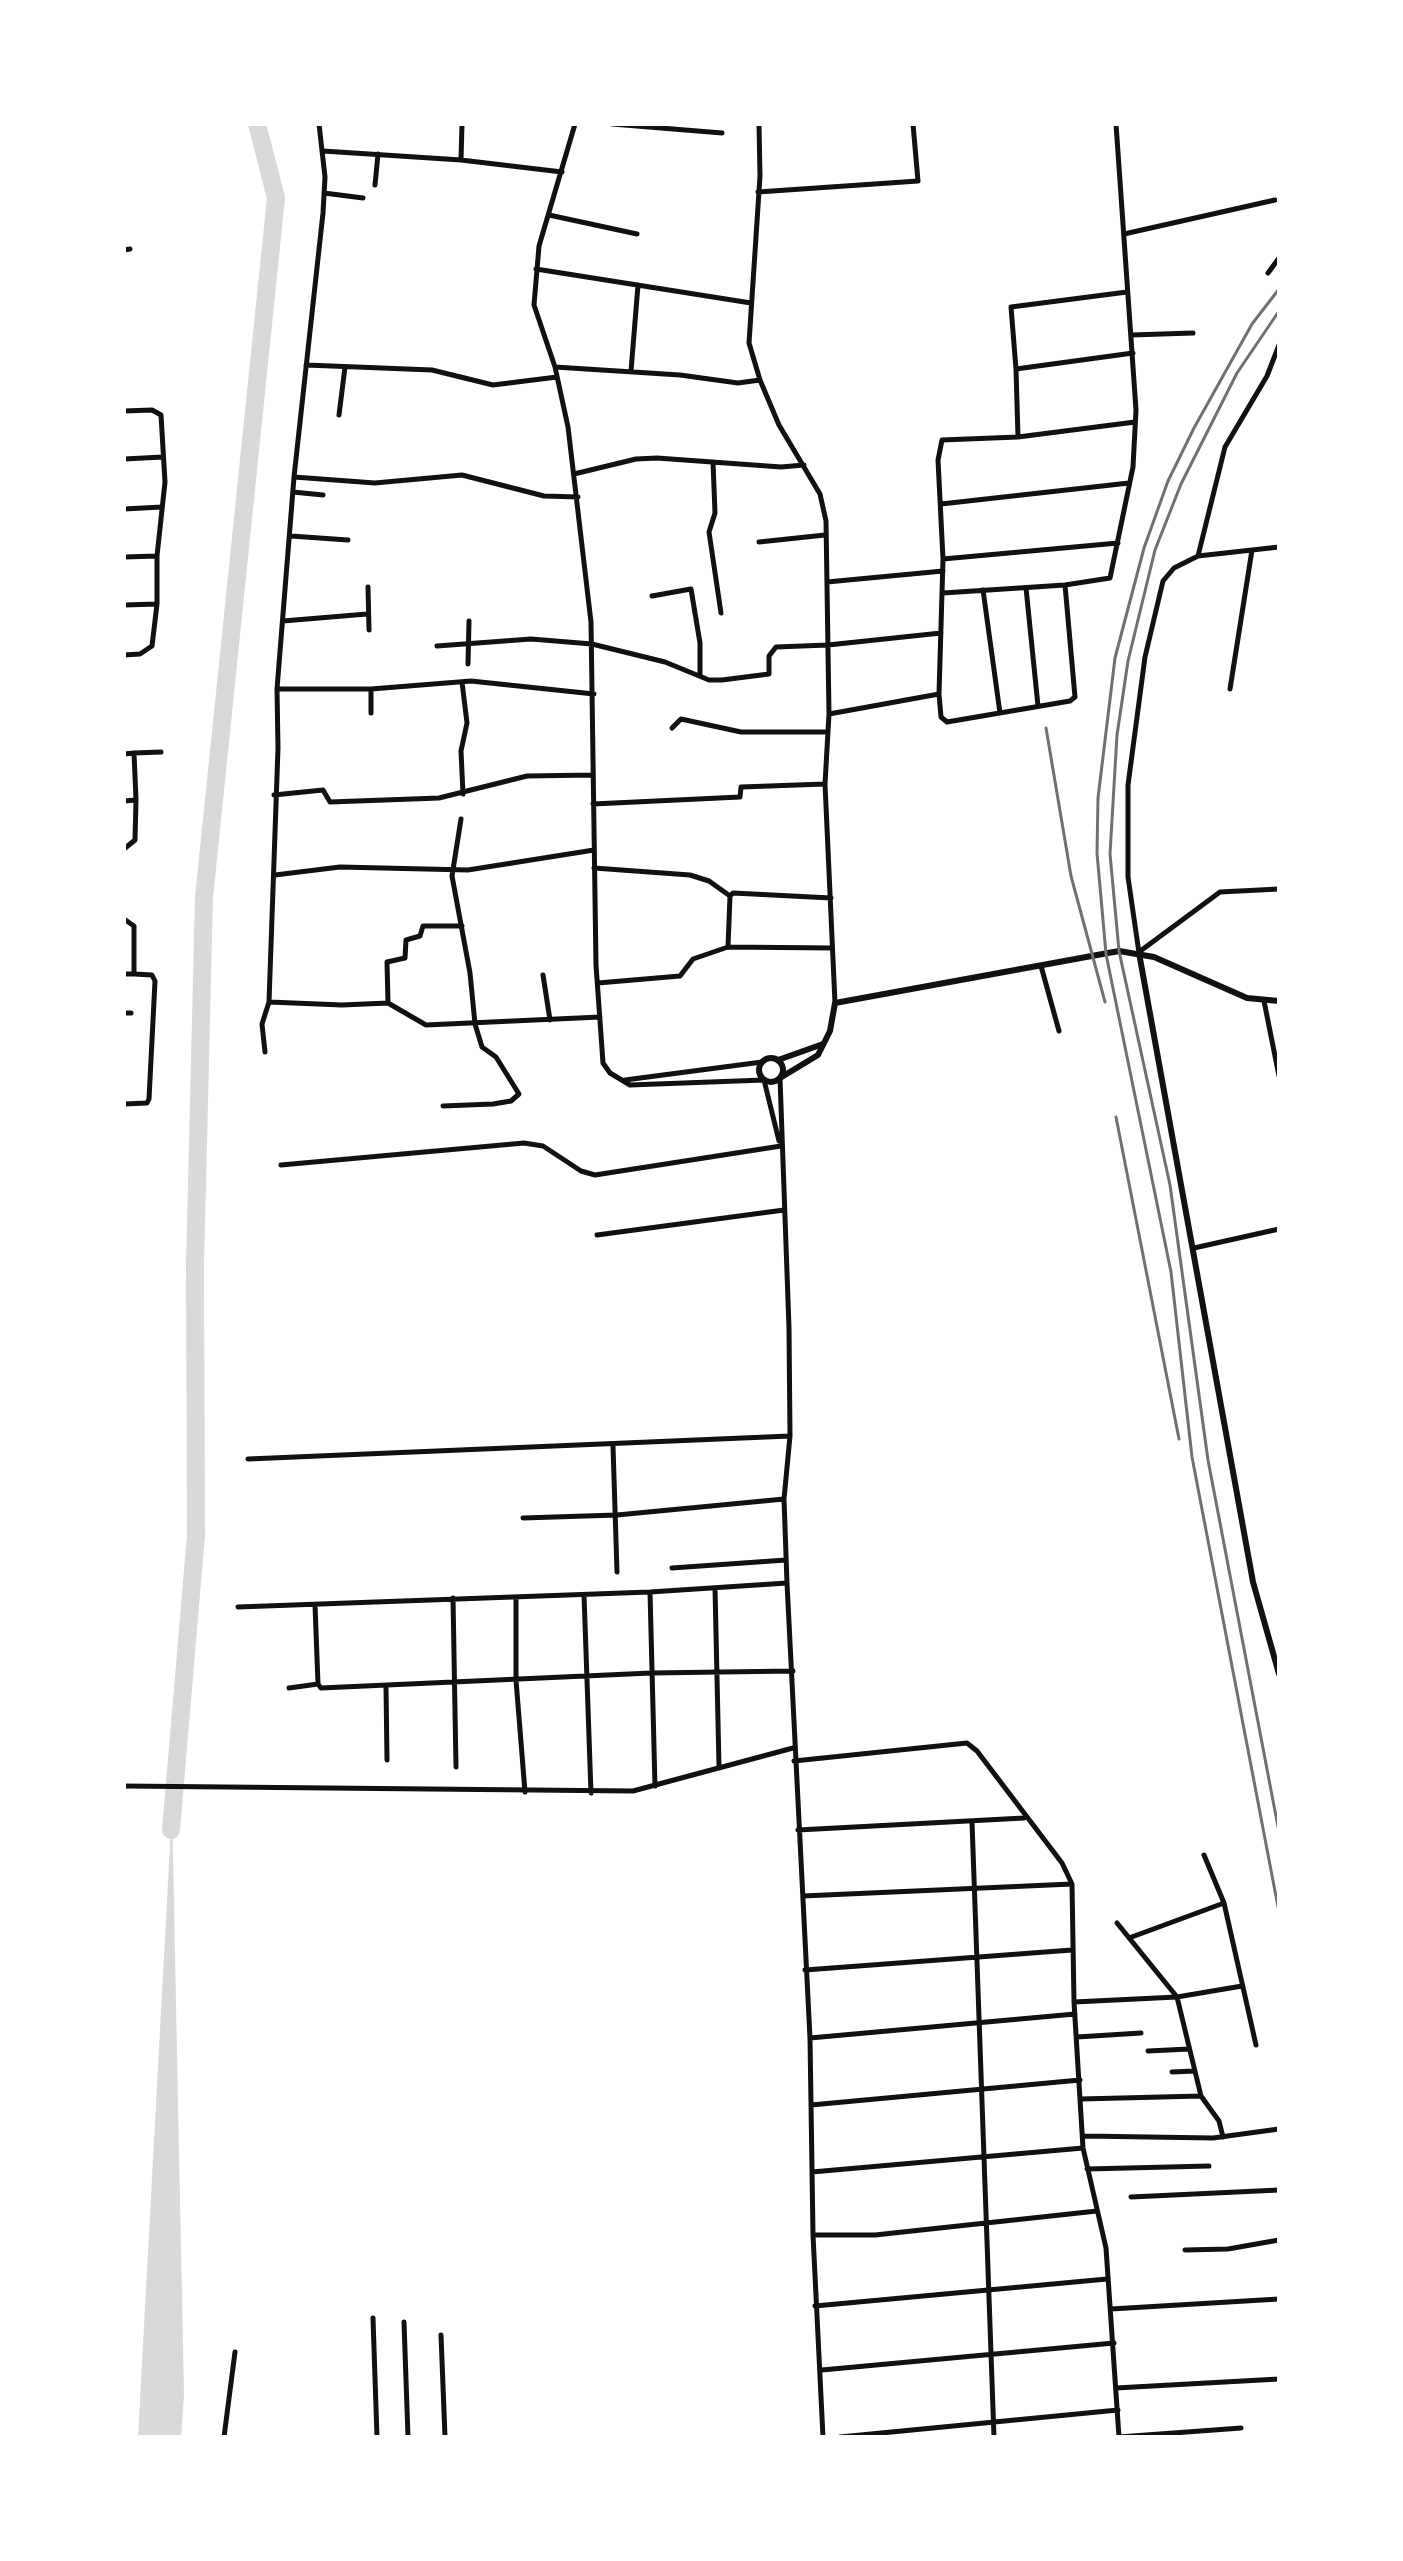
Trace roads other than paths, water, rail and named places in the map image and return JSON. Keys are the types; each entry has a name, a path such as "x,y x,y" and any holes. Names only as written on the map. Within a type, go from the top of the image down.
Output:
{"street":[{"path":"265,1052 262,1024 269,1002 275,875 277,689 294,477 324,193 319,124"},
{"path":"461,160 462,124"},
{"path":"575,124 536,269 534,305 555,367 578,497 592,644 594,868 603,1063 610,1073 630,1085 780,1078 809,1062 832,1026 835,1003 825,784 829,714 825,508 804,465 779,425 749,343 759,124"},
{"path":"612,124 722,133"},
{"path":"758,192 918,181 913,124"},
{"path":"943,593 1065,585 1110,578 1129,483 1135,422 1116,124"},
{"path":"323,151 461,160 562,172"},
{"path":"375,185 378,154"},
{"path":"324,193 363,198"},
{"path":"1124,234 1275,200"},
{"path":"549,215 637,234"},
{"path":"1268,273 1279,258"},
{"path":"536,269 751,303"},
{"path":"631,371 638,285"},
{"path":"1018,437 1011,307 1127,292"},
{"path":"1131,335 1193,333"},
{"path":"1198,556 1225,447 1267,376 1279,345"},
{"path":"1016,369 1133,353"},
{"path":"306,365 453,373 493,385 557,377"},
{"path":"339,415 345,367"},
{"path":"555,367 631,371 729,383 760,380"},
{"path":"124,411 152,410 161,415 163,457 157,604 152,646 140,654 124,655"},
{"path":"1065,585 1075,697 1070,701 947,722 941,717 943,559 938,460 942,440 1018,437 1135,422"},
{"path":"124,459 163,457"},
{"path":"574,474 636,459 781,467 804,465"},
{"path":"713,462 715,513 709,532 721,613"},
{"path":"294,477 375,483 462,475 544,496 578,497"},
{"path":"941,504 1129,483"},
{"path":"293,492 323,495"},
{"path":"124,509 162,507"},
{"path":"759,542 825,535"},
{"path":"291,536 348,540"},
{"path":"943,559 1118,543"},
{"path":"1279,547 1198,556 1174,568 1163,581 1145,657 1126,820 1130,904 1253,1582 1279,1674"},
{"path":"1230,689 1252,550"},
{"path":"124,557 157,556"},
{"path":"827,582 943,571"},
{"path":"368,587 369,630"},
{"path":"1026,588 1038,707"},
{"path":"652,596 691,589 700,643 700,676"},
{"path":"983,590 1000,713"},
{"path":"124,605 157,604"},
{"path":"283,621 367,614"},
{"path":"468,664 469,621"},
{"path":"437,646 531,639 592,644 722,680 769,674 769,656 776,647 828,645 941,633"},
{"path":"277,689 371,689 462,682 594,694"},
{"path":"462,682 467,723 461,751 463,794"},
{"path":"371,689 371,713"},
{"path":"829,714 939,694"},
{"path":"672,728 681,719 741,732 826,732"},
{"path":"124,754 161,752"},
{"path":"124,849 135,840 134,753"},
{"path":"274,795 323,790 330,802 426,799 463,794 527,776 593,775"},
{"path":"593,804 740,797 741,787 825,784"},
{"path":"124,801 136,800"},
{"path":"443,1106 493,1104 511,1101 519,1094 496,1057 482,1047 475,1024 453,870 461,819"},
{"path":"275,875 340,867 453,870 594,850"},
{"path":"594,868 631,868 690,875 709,881 730,896"},
{"path":"1139,953 1220,892 1279,889"},
{"path":"730,896 740,892 831,898"},
{"path":"728,947 730,896"},
{"path":"124,919 134,926 134,974"},
{"path":"388,1003 387,962 405,958 406,940 418,937 424,925 462,926"},
{"path":"598,983 680,976 693,959 716,954 728,947 832,948"},
{"path":"835,1003 1119,951 1139,953 1227,991 1264,1001 1279,1001"},
{"path":"1041,966 1059,1031"},
{"path":"124,974 152,975 155,981 149,1099 147,1103 124,1104"},
{"path":"543,975 550,1020"},
{"path":"1264,1001 1279,1076"},
{"path":"269,1002 388,1003 426,1025 600,1017"},
{"path":"624,1081 778,1060 823,1044"},
{"path":"778,1060 783,1071 780,1078 781,1146 790,1436 784,1499 793,1671 793,1748 810,2038 815,2306 822,2370 823,2437"},
{"path":"762,1062 759,1069 781,1146"},
{"path":"281,1165 524,1143 543,1146 581,1171 595,1175 781,1146"},
{"path":"597,1235 784,1210"},
{"path":"1194,1248 1279,1229"},
{"path":"248,1459 613,1446 790,1436"},
{"path":"613,1446 617,1572"},
{"path":"523,1518 617,1515 784,1499"},
{"path":"672,1568 786,1560"},
{"path":"238,1607 584,1595 787,1583"},
{"path":"715,1588 719,1766"},
{"path":"650,1592 655,1786"},
{"path":"584,1595 591,1793"},
{"path":"516,1597 516,1680 525,1792"},
{"path":"453,1598 456,1767"},
{"path":"315,1605 318,1684"},
{"path":"289,1688 318,1684 324,1688 651,1673 793,1671"},
{"path":"386,1686 387,1760"},
{"path":"794,1761 967,1743 977,1751 1062,1863 1072,1884 1074,2002 1083,2148 1106,2248 1119,2437 1241,2428"},
{"path":"124,1786 591,1793 655,1786 793,1748"},
{"path":"798,1830 1025,1817"},
{"path":"972,1822 994,2437"},
{"path":"1204,1855 1224,1903 1256,2045"},
{"path":"803,1896 1072,1884"},
{"path":"1129,1938 1224,1903"},
{"path":"1117,1923 1177,1997 1201,2096 1219,2121 1223,2137"},
{"path":"805,1970 1072,1950"},
{"path":"1074,2002 1177,1997 1242,1986"},
{"path":"810,2038 1075,2014"},
{"path":"1077,2037 1141,2033"},
{"path":"1148,2051 1189,2049"},
{"path":"1172,2072 1194,2071"},
{"path":"811,2105 1080,2080"},
{"path":"1081,2099 1201,2096"},
{"path":"1084,2136 1223,2137 1279,2129"},
{"path":"812,2172 1083,2148"},
{"path":"1087,2169 1209,2166"},
{"path":"1131,2197 1279,2190"},
{"path":"813,2235 861,2236 1097,2211"},
{"path":"1185,2250 1228,2249 1279,2240"},
{"path":"815,2306 1107,2279"},
{"path":"1111,2309 1279,2299"},
{"path":"373,2318 377,2437"},
{"path":"404,2322 408,2437"},
{"path":"441,2335 445,2437"},
{"path":"822,2370 1114,2343"},
{"path":"224,2437 235,2352"},
{"path":"1116,2388 1279,2379"},
{"path":"840,2437 1118,2410"}],"waterway":[{"path":"171,1830 196,1535 195,1265 204,897 276,198 257,124"}],"railway":[{"path":"1279,289 1252,324 1194,428 1168,481 1144,548 1115,658 1098,798 1097,853 1106,954 1171,1272 1192,1457 1279,1912"},
{"path":"1279,311 1237,373 1181,484 1155,550 1128,661 1117,735 1110,854 1119,951 1170,1185 1208,1460 1279,1832"},
{"path":"1046,728 1071,876 1105,1002"},
{"path":"1116,1117 1179,1439"}]}
